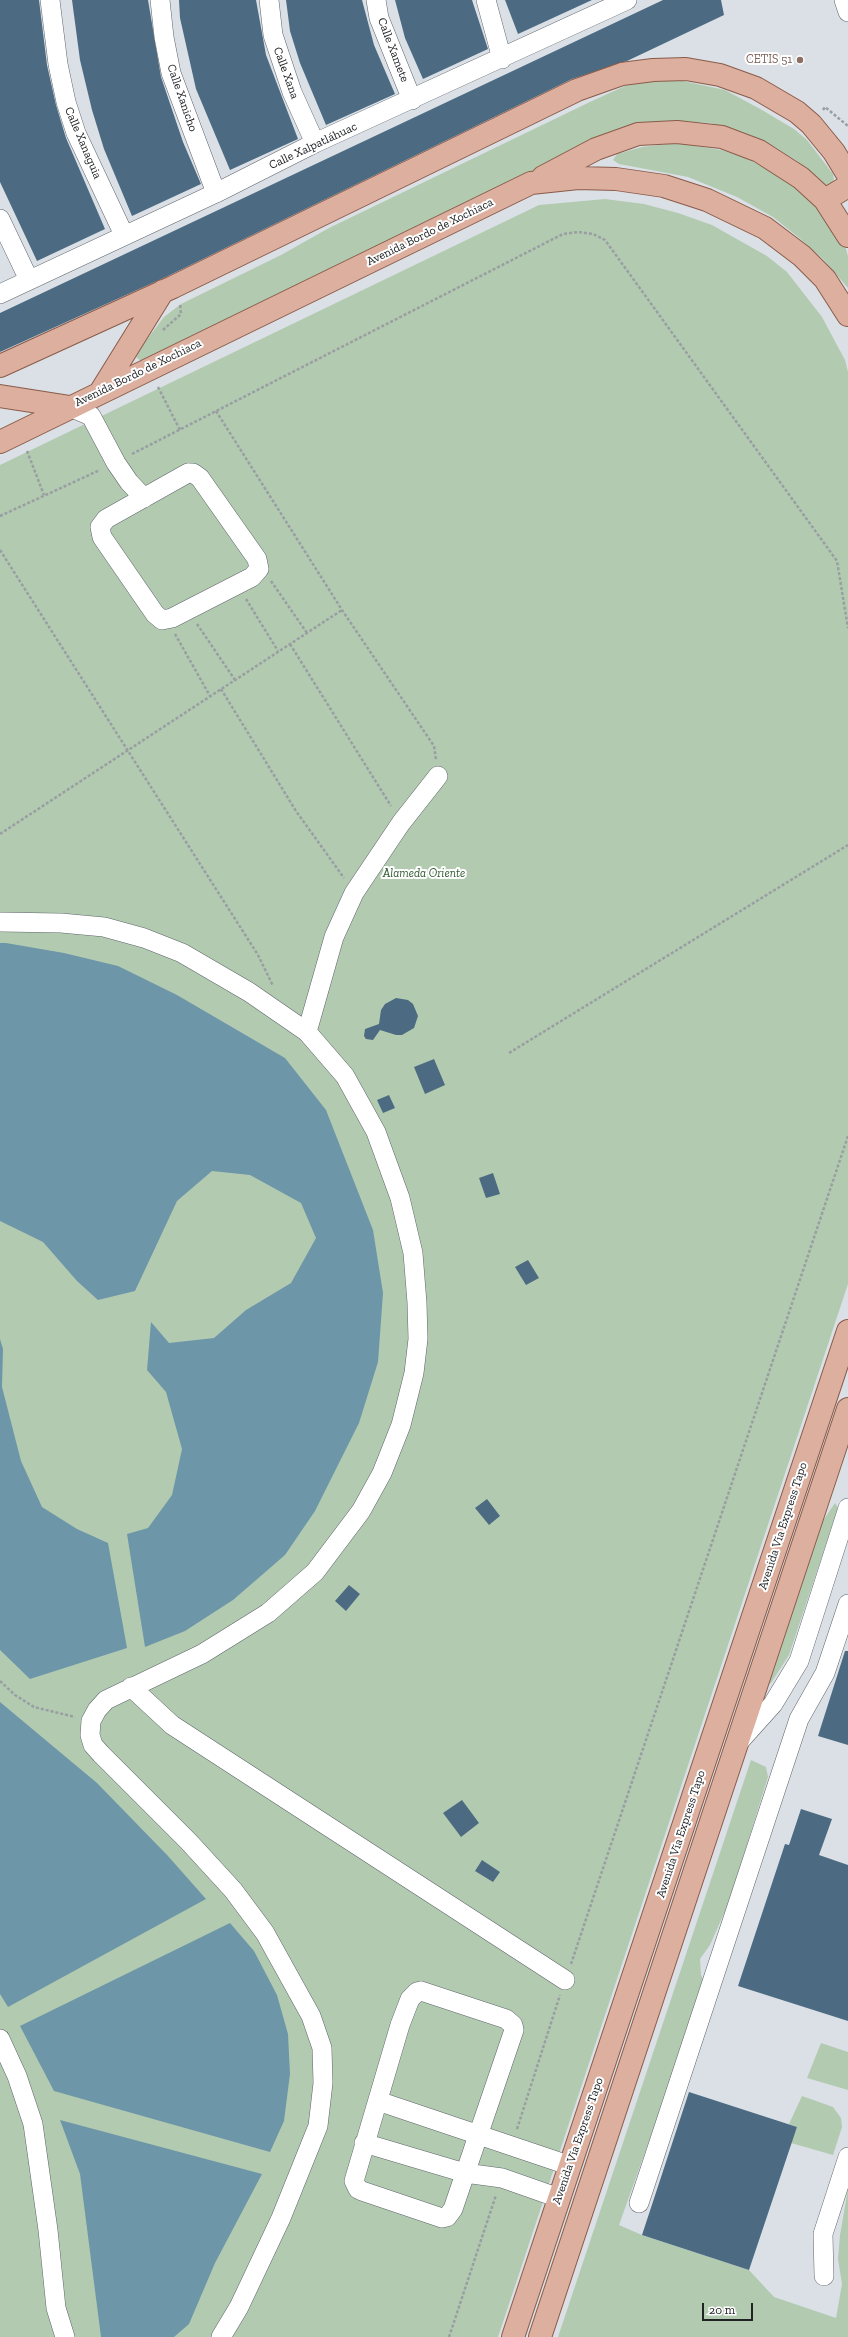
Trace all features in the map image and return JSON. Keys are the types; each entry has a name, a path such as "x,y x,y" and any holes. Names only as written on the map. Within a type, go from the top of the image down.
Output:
{"main road":[{"path":"0,366 163,291 577,90 613,76 636,71 669,69 701,71 727,77 756,88 797,112 811,124 834,152 848,175"},
{"path":"531,183 596,150 638,134 692,133 722,137 759,151 790,169 825,200 848,236"},
{"name":"Avenida Bordo de Xochiaca","path":"0,442 101,391 531,183 578,178 641,181 707,200 765,228 802,256 825,279 848,315"},
{"path":"825,200 848,186"},
{"path":"101,391 163,291"},
{"path":"0,396 70,407"},
{"name":"Avenida Vía Express Tapo","path":"513,2337 848,1330"},
{"name":"Avenida Vía Express Tapo","path":"540,2337 848,1409"}],"street":[{"name":"Calle Xanaguia","path":"50,0 58,64 66,102 76,133 124,235"},
{"name":"Calle Xanicho","path":"160,0 164,37 171,73 216,193"},
{"name":"Calle Xana","path":"269,0 273,35 292,92 315,143"},
{"name":"Calle Xamete","path":"376,0 379,18 412,100"},
{"path":"486,0 502,59"},
{"name":"Calle Xalpatláhuac","path":"0,294 216,193 315,143 502,59 606,4 627,0"},
{"path":"844,0 848,12"},
{"path":"0,219 29,280"},
{"path":"91,416 101,391"},
{"path":"70,407 91,416 116,463 129,482 144,498"},
{"path":"193,473 197,475 257,559 259,569 252,577 237,585 167,620 162,620 155,614 100,532 100,527 106,519 144,498 183,474 193,473"},
{"path":"307,1032 334,937 354,892 401,823 438,776"},
{"path":"0,922 104,927 144,938 195,961 249,992 307,1032 345,1076 376,1132 400,1198 413,1253 418,1339 414,1373 402,1425 382,1473 361,1511 315,1572 268,1613 202,1654 106,1700 97,1710 91,1721 90,1735 93,1745 189,1842 233,1890 265,1933 311,2016 322,2048 323,2084 318,2126 281,2218 239,2307 221,2337"},
{"path":"737,1744 772,1704 799,1661 848,1508"},
{"path":"639,2203 799,1718 825,1673 848,1604"},
{"path":"131,1687 172,1725 565,1980"},
{"path":"417,1992 426,1992 499,2016 510,2021 513,2025 514,2035 477,2135 453,2209 447,2217 437,2217 358,2189 355,2185 354,2176 378,2101 400,2025 410,2000 417,1992"},
{"path":"0,2038 17,2076 33,2124 48,2230 56,2308 65,2337"},
{"path":"378,2101 571,2166"},
{"path":"364,2143 465,2173 502,2178 559,2198"},
{"path":"824,2276 823,2234 848,2157"}],"path":[{"path":"0,516 116,463 563,234 578,232 593,234 605,240 837,561 848,628"},
{"path":"216,411 342,610 434,746 438,776"},
{"path":"0,550 258,954 274,989"},
{"path":"259,569 273,583 307,633"},
{"path":"237,585 278,651"},
{"path":"188,610 235,680"},
{"path":"0,834 342,610"},
{"path":"167,620 210,696"},
{"path":"290,644 401,823"},
{"path":"221,689 296,811 354,892"},
{"path":"509,1053 848,845"},
{"path":"511,2146 565,1980 848,1136"},
{"path":"0,1681 15,1695 34,1706 91,1721"},
{"path":"449,2337 502,2178"}],"green space":[{"path":"653,80 683,81 725,90 762,110 794,129 807,140 833,174 834,179 831,185 826,187 820,185 797,161 775,147 743,132 710,123 682,121 639,125 604,136 146,360 141,361 136,357 141,347 164,317 181,304 281,255 329,228 592,101 625,86"},
{"path":"677,143 721,150 743,157 786,178 812,198 830,220 845,246 848,256 848,288 823,259 798,237 773,217 737,197 688,177 619,164 613,160 617,154 642,147"},
{"name":"Alameda Oriente","path":"605,199 644,204 678,213 712,225 767,256 787,272 822,317 845,360 848,372 848,1284 498,2337 0,2337 0,465 539,205"},
{"path":"835,1503 838,1508 789,1655 771,1683 766,1686 820,1525"},
{"path":"751,1760 766,1767 768,1777 729,1902 710,1945 700,1959 701,1975 705,1984 619,2225 642,2235 749,2270 774,2297 836,2318 842,2284 838,2259 840,2235 848,2189 848,2337 558,2337"},
{"path":"821,2043 848,2052 848,2090 807,2078"},
{"path":"802,2096 833,2107 841,2118 842,2127 833,2155 791,2143 797,2127 789,2124"}],"water":[{"path":"0,943 64,953 118,966 177,995 285,1058 326,1110 373,1230 383,1293 378,1362 359,1423 315,1511 285,1555 233,1600 185,1631 145,1647 127,1534 148,1528 172,1495 182,1449 166,1392 147,1370 151,1322 169,1343 214,1338 246,1310 291,1283 316,1238 301,1203 250,1175 212,1171 177,1201 135,1291 98,1300 77,1281 43,1242 0,1221"},
{"path":"0,1339 3,1349 2,1387 21,1461 42,1507 77,1529 108,1543 127,1648 30,1679 0,1650"},
{"path":"0,1702 97,1783 168,1856 206,1899 8,2007 0,1994"},
{"path":"230,1923 254,1951 277,1995 288,2034 290,2074 284,2121 270,2152 54,2091 20,2026"},
{"path":"60,2120 262,2174 215,2263 189,2324 174,2337 101,2337 80,2174"}],"building":[{"path":"0,0 39,0 47,65 56,105 66,138 105,229 37,261 0,182"},
{"path":"72,0 148,0 161,77 183,142 201,184 132,216 104,149 92,110 80,60"},
{"path":"179,0 256,0 266,55 298,139 230,170 196,89 180,18"},
{"path":"286,0 362,0 374,45 395,94 326,125 300,63 290,31"},
{"path":"395,0 472,0 488,49 423,79 405,38"},
{"path":"505,0 592,0 518,34"},
{"path":"663,0 721,0 724,15 627,61 572,79 168,276 0,352 0,313"},
{"path":"396,998 408,1000 413,1004 418,1016 414,1028 402,1035 396,1035 380,1030 373,1040 366,1039 364,1036 365,1029 379,1024 381,1010 385,1004"},
{"path":"434,1059 445,1085 425,1094 414,1067"},
{"path":"389,1095 395,1108 383,1113 377,1100"},
{"path":"493,1173 500,1194 486,1198 479,1178"},
{"path":"528,1260 539,1278 526,1285 515,1267"},
{"path":"487,1499 500,1516 489,1525 475,1508"},
{"path":"349,1585 360,1594 346,1611 335,1601"},
{"path":"845,1651 848,1651 848,1745 818,1736"},
{"path":"462,1800 479,1823 461,1837 443,1813"},
{"path":"801,1809 832,1819 819,1855 848,1865 848,2021 738,1986 785,1844 789,1845"},
{"path":"482,1860 500,1872 493,1882 475,1871"},
{"path":"689,2092 797,2127 749,2270 642,2235"}],"place":[{"name":"CETIS 51","path":"800,60"}]}
